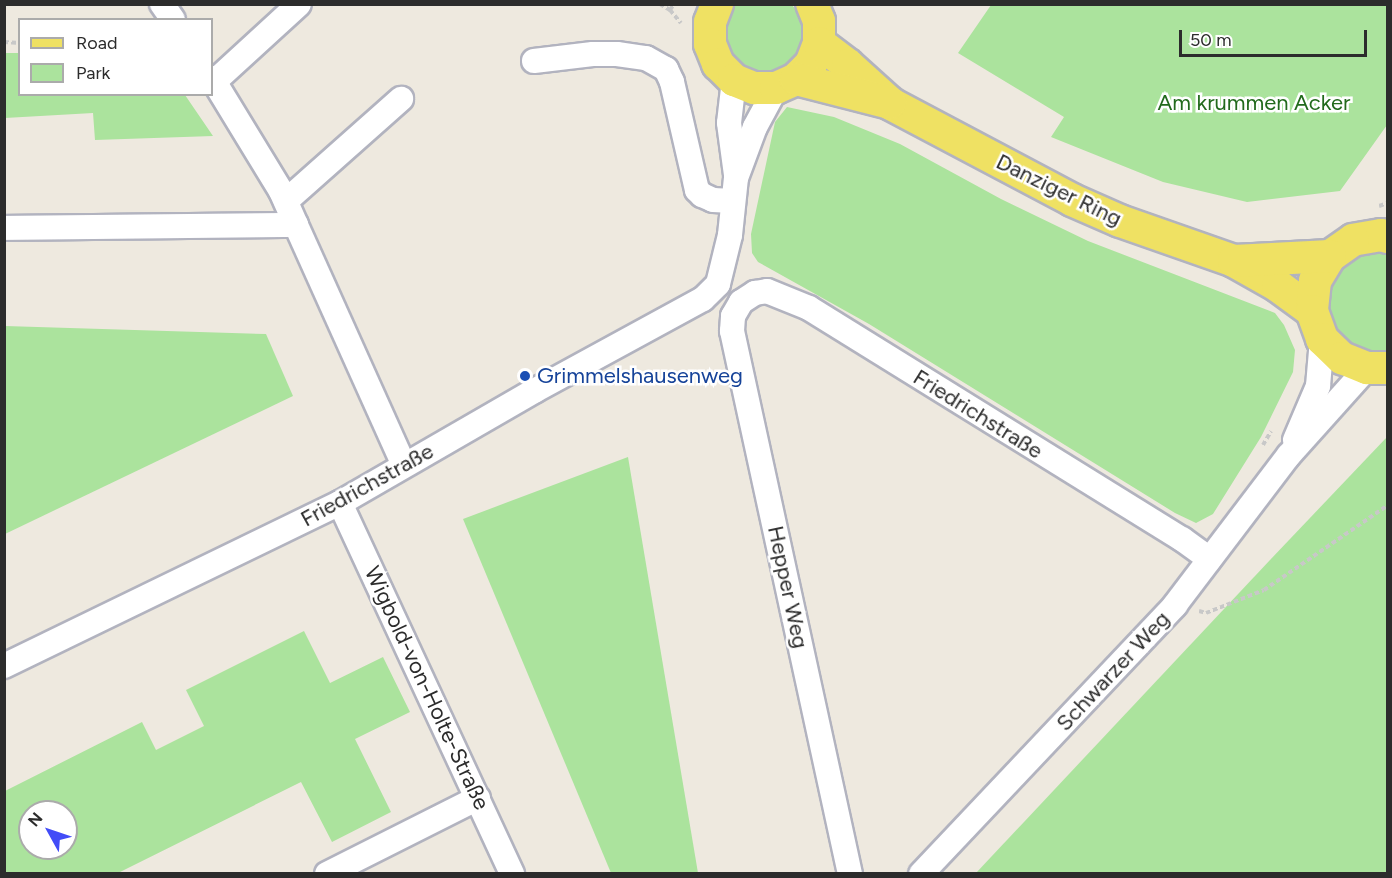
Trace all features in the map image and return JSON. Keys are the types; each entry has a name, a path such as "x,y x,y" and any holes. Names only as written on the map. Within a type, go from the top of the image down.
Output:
{"main road":[{"path":"786,83 811,64 819,43 819,21 812,4"},
{"path":"706,10 710,44 718,64 734,80"},
{"name":"Danziger Ring","path":"819,43 848,64 891,104 1072,200 1120,221 1234,261 1278,286 1317,325 1342,358 1378,368"},
{"name":"Danziger Ring","path":"734,80 754,88 786,83 891,104"},
{"path":"1317,325 1315,281 1330,256 1353,240 1385,233"},
{"name":"Danziger Ring","path":"1234,261 1330,256"}],"street":[{"path":"162,4 172,18"},
{"path":"299,4 213,80 286,201 404,465"},
{"path":"534,61 583,55 617,54 646,58 666,69 672,82 697,190 713,200 735,190 755,127 786,83"},
{"path":"734,80 729,123 735,190"},
{"path":"286,201 401,99"},
{"name":"Friedrichstraße","path":"4,666 340,503 703,299 718,284 730,235 735,190"},
{"path":"4,228 296,225"},
{"name":"Friedrichstraße","path":"741,302 754,293 767,291 808,308 1182,539 1210,559"},
{"name":"Hepper Weg","path":"741,302 733,316 732,331 850,873"},
{"name":"Schwarzer Weg","path":"1289,455 1318,386 1317,325"},
{"name":"Schwarzer Weg","path":"921,873 1174,605 1289,455 1378,368"},
{"name":"Wigbold-von-Holte-Straße","path":"340,503 512,873"},
{"path":"327,873 478,798"}],"path":[{"path":"660,4 670,10 674,4"},
{"path":"1174,605 1206,613 1264,590 1388,505"}],"green space":[{"path":"735,5 792,5 802,17 805,37 798,55 784,69 765,74 746,70 731,57 723,40 725,20"},
{"name":"Am krummen Acker","path":"991,5 1387,5 1387,125 1340,191 1247,202 1163,182 1051,137 1064,117 958,53"},
{"path":"5,53 18,53 18,96 186,96 213,136 95,140 93,113 5,118"},
{"path":"787,107 834,117 900,144 1001,199 1088,241 1275,313 1284,325 1295,350 1293,372 1261,437 1213,514 1196,523 1175,513 869,324 758,262 752,253 751,234 775,122"},
{"path":"1387,248 1387,356 1362,354 1342,343 1329,324 1325,302 1330,279 1343,261 1363,250"},
{"path":"5,326 266,334 293,396 5,534"},
{"path":"1387,437 1387,873 976,873 1270,560"},
{"path":"628,457 698,873 611,873 463,519"},
{"path":"304,631 330,683 383,657 410,712 355,739 391,812 332,842 301,782 118,873 5,873 5,791 142,722 156,750 204,726 186,690"}],"place":[{"name":"Grimmelshausenweg","path":"525,376"}]}
